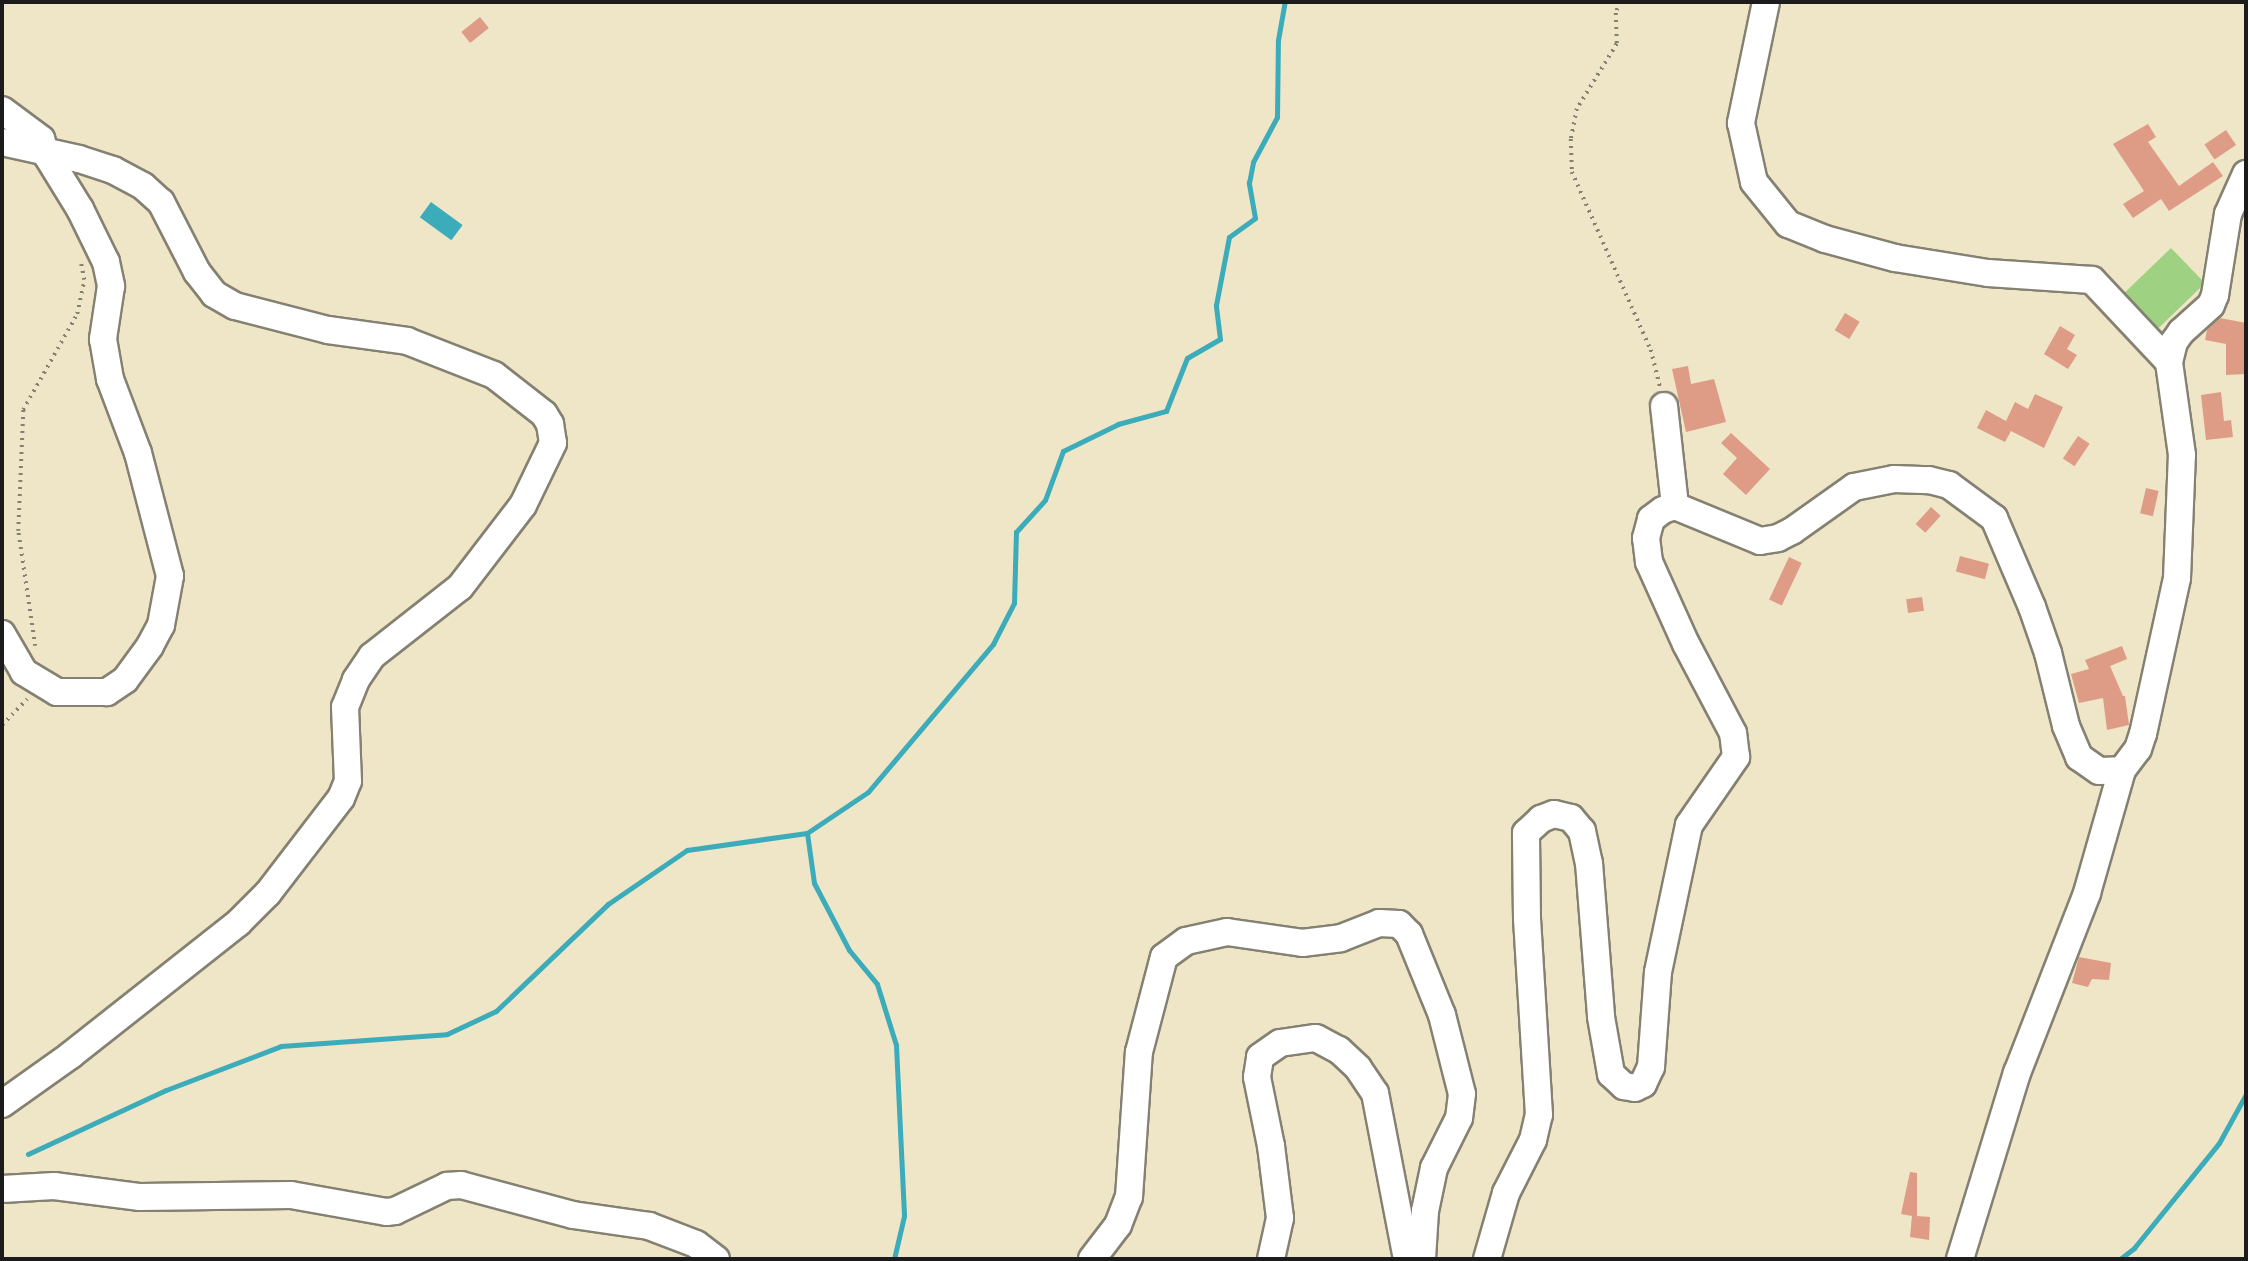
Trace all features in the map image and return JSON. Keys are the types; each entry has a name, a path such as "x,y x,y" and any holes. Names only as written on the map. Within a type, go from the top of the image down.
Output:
{"street":[{"path":"1766,2 1741,123 1754,182 1788,223 1825,239 1895,258 1988,273 2092,280 2169,362"},
{"path":"2,110 33,130 41,139 46,154 80,209 106,262 111,286 103,339 110,379 138,453 170,576 169,598 161,625 150,646 125,680 107,692 57,692 24,672 2,634"},
{"path":"2,142 46,154 79,159 113,170 143,186 161,202 197,272 214,294 236,306 328,330 407,341 495,375 544,414 550,424 553,443 523,505 460,587 372,656 356,680 345,707 348,781 341,798 268,893 238,923 71,1055 2,1104"},
{"path":"1960,1259 2017,1073 2087,893 2122,770 2138,749 2143,734 2177,578 2182,455 2169,362 2174,342 2211,304 2215,295 2228,214 2246,174"},
{"path":"1664,406 1675,506"},
{"path":"1487,1259 1506,1193 1533,1140 1539,1115 1527,918 1526,833 1541,819 1555,814 1571,818 1581,831 1588,863 1601,1017 1611,1074 1624,1086 1635,1088 1643,1084 1651,1067 1658,972 1689,825 1736,757 1733,733 1686,644 1649,562 1646,538 1651,519 1662,510 1675,506 1760,541 1792,531 1854,488 1894,479 1929,480 1949,485 1994,518 2032,607 2048,653 2066,726 2079,757 2099,771 2122,770"},
{"path":"1092,1259 1118,1225 1129,1197 1139,1052 1164,957 1185,941 1227,932 1302,943 1340,938 1380,923 1399,924 1409,934 1442,1015 1462,1094 1459,1118 1434,1168 1425,1211 1422,1259"},
{"path":"1271,1259 1280,1218 1276,1179 1257,1077 1260,1057 1280,1043 1307,1038 1316,1038 1339,1050 1358,1068 1375,1093 1407,1259"},
{"path":"2,1189 54,1186 140,1197 291,1195 386,1212 395,1211 447,1186 461,1185 573,1215 649,1226 696,1244 716,1259"}],"path":[{"path":"1620,2 1616,13 1616,44 1577,109 1570,139 1572,172 1651,351 1664,406"},
{"path":"2,726 34,692 38,668 18,531 23,410 77,314 85,280 80,257"}],"green space":[{"path":"2171,248 2205,283 2158,329 2124,294"}],"water":[{"path":"431,202 463,225 451,240 420,217"}],"building":[{"path":"480,17 489,28 470,43 461,32"},
{"path":"2148,124 2156,137 2148,142 2179,186 2213,162 2223,176 2169,211 2161,199 2133,218 2123,204 2144,191 2113,144"},
{"path":"2226,130 2236,145 2215,159 2204,145"},
{"path":"1845,313 1860,322 1849,339 1835,330"},
{"path":"2220,318 2246,323 2246,374 2226,375 2226,344 2205,340 2207,330"},
{"path":"2060,326 2075,335 2067,349 2077,355 2068,369 2044,354"},
{"path":"1688,366 1691,384 1714,379 1726,422 1686,432 1672,369"},
{"path":"2221,392 2224,421 2231,420 2233,437 2206,440 2201,395"},
{"path":"2035,394 2063,407 2044,448 2011,431 2005,442 1977,428 1986,410 2006,421 2015,402 2028,409"},
{"path":"1731,433 1770,469 1746,495 1723,474 1737,458 1721,443"},
{"path":"2078,436 2090,444 2075,466 2063,458"},
{"path":"2146,488 2159,491 2153,516 2140,513"},
{"path":"1931,507 1941,516 1925,533 1916,524"},
{"path":"1960,556 1989,564 1985,579 1956,571"},
{"path":"1789,557 1802,563 1782,606 1769,600"},
{"path":"1922,597 1924,611 1908,613 1906,599"},
{"path":"2122,646 2127,659 2110,666 2125,696 2129,725 2107,730 2103,698 2079,703 2071,674 2089,669 2085,660"},
{"path":"2079,957 2111,963 2109,980 2092,979 2088,987 2072,983"},
{"path":"1910,1172 1917,1173 1917,1216 1930,1217 1929,1240 1910,1237 1912,1216 1901,1214"}],"waterway":[{"path":"28,1154 166,1090 281,1046 447,1034 496,1011 608,904 687,850 807,833 868,792 993,644 1014,603 1016,532 1045,500 1063,451 1118,424 1166,411 1187,358 1220,339 1216,305 1229,237 1255,218 1249,183 1253,162 1277,117 1278,40 1285,2"},
{"path":"807,833 814,883 849,950 877,984 896,1045 904,1216 894,1259"},
{"path":"2120,1259 2134,1248 2219,1143 2246,1094"}]}
